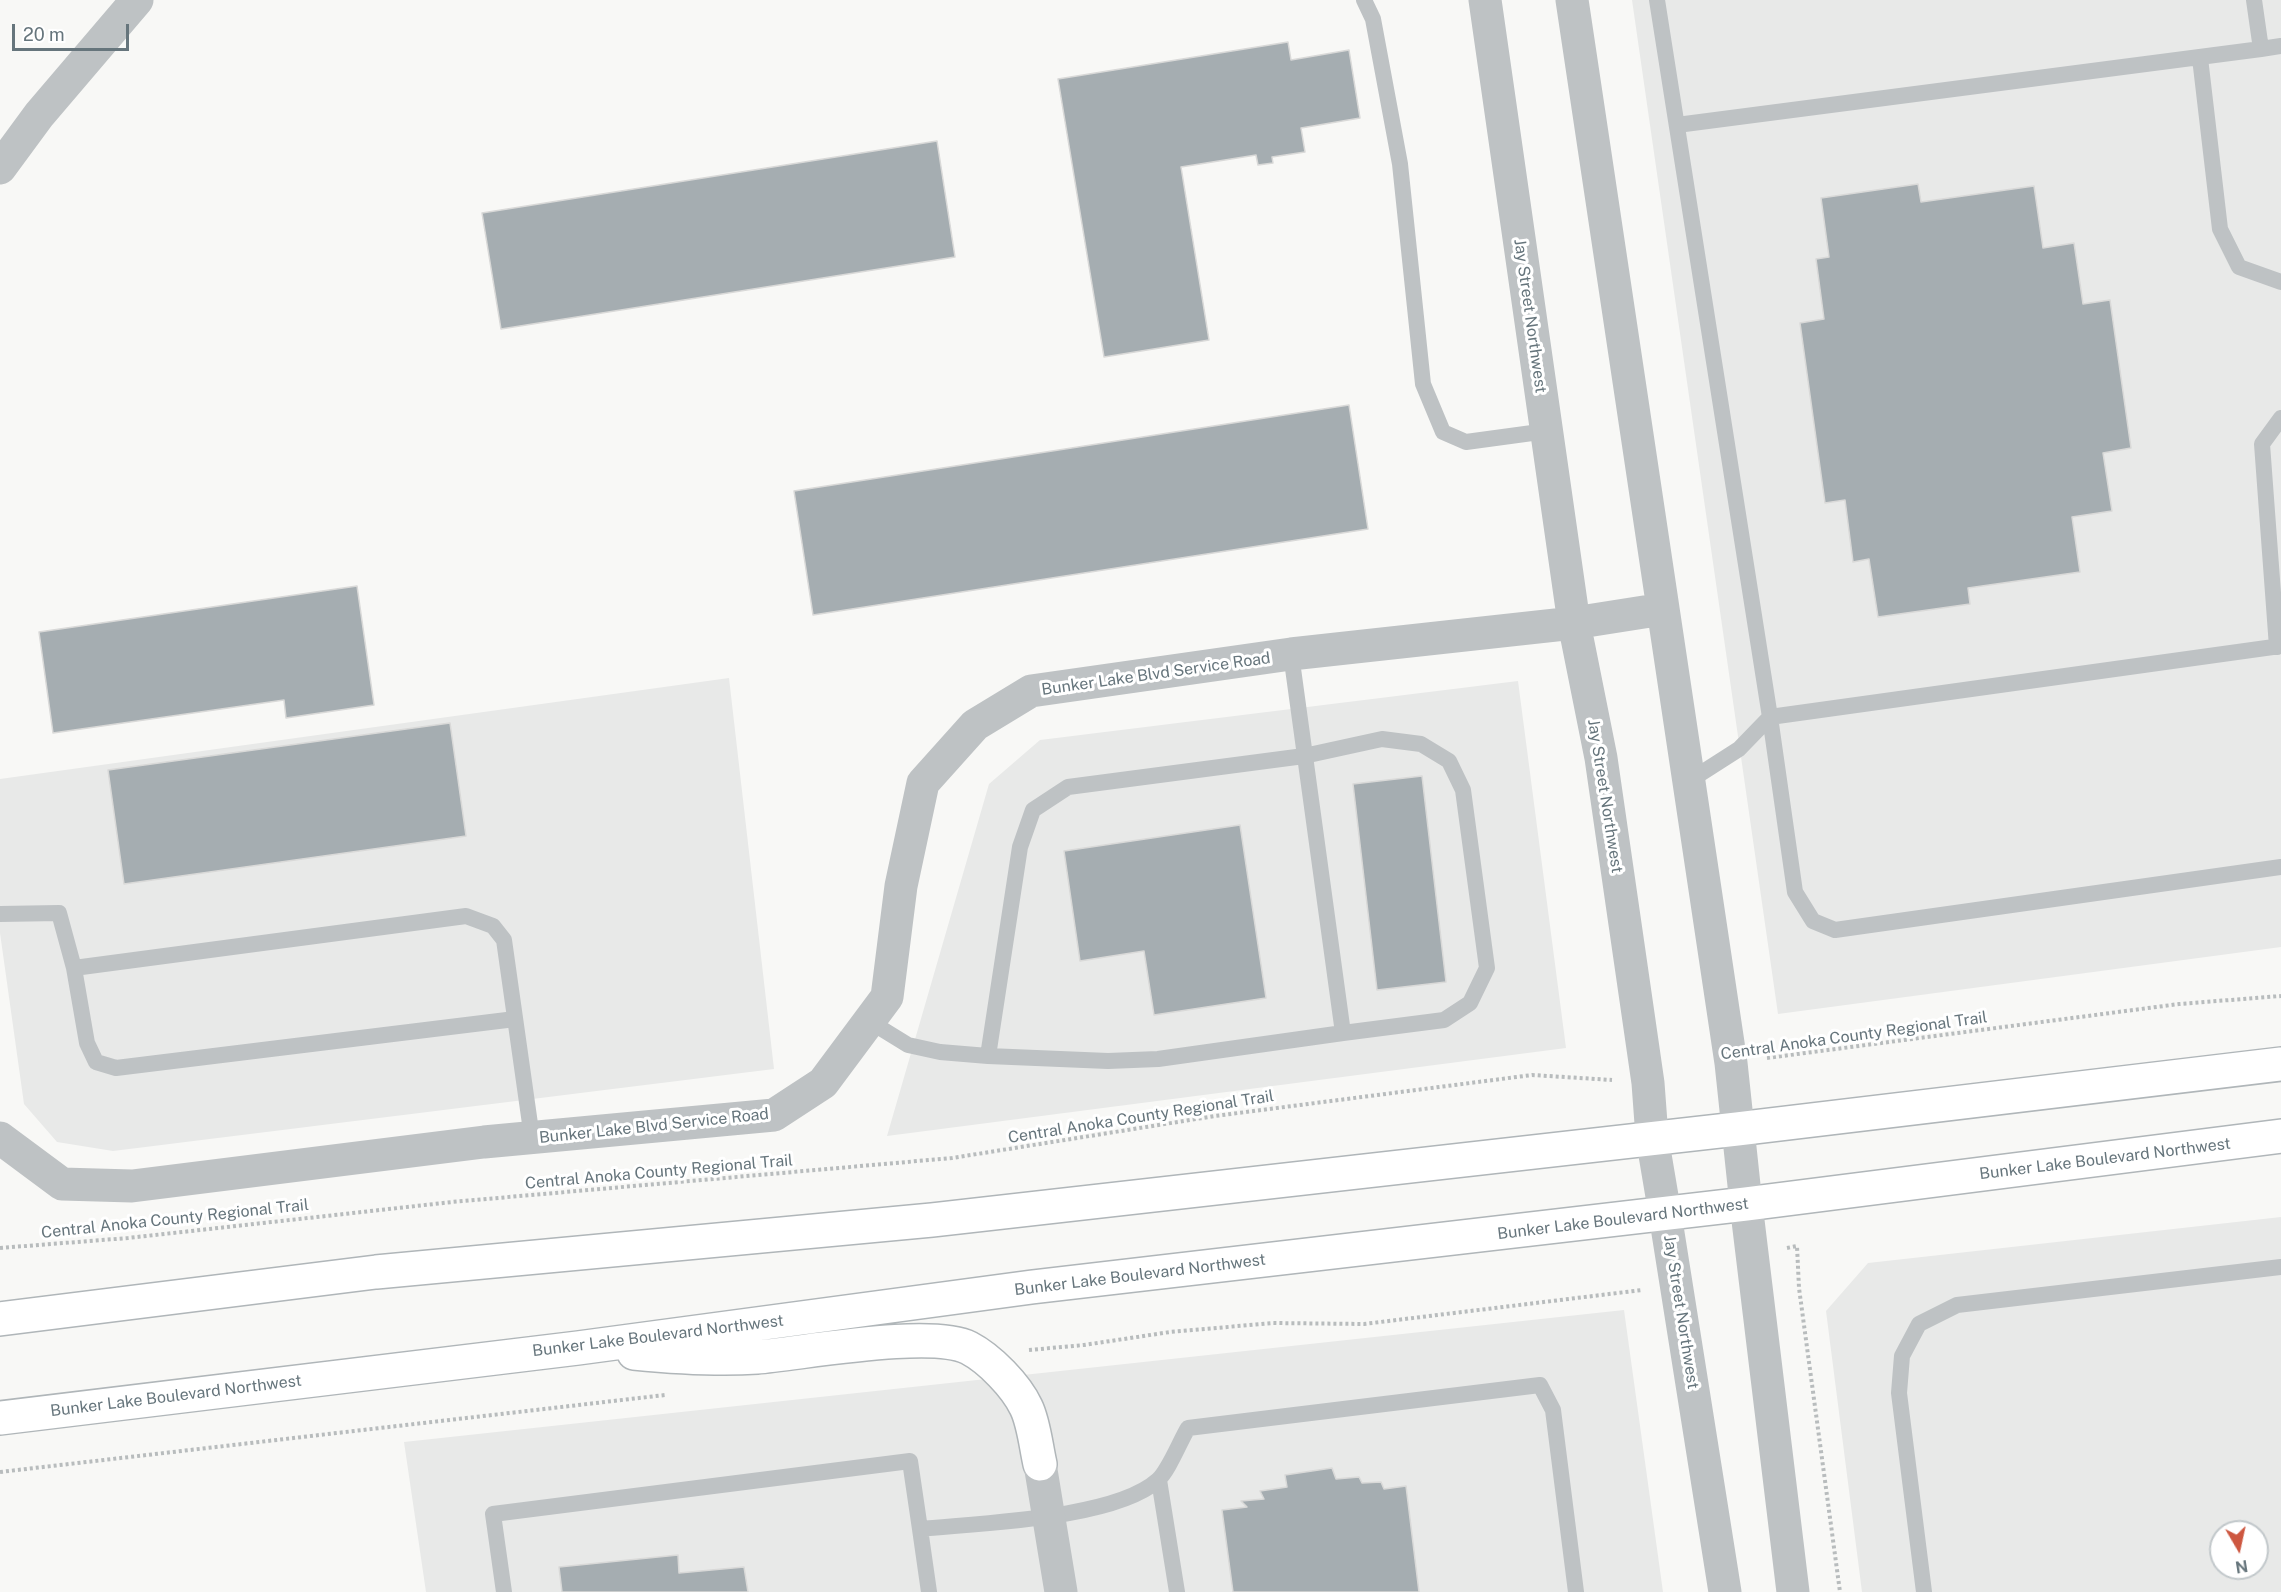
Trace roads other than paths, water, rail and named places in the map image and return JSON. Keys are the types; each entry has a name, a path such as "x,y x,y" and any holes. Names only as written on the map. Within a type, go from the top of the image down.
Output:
{"main road":[{"path":"0,1318 376,1272 932,1220 1737,1129 2281,1064"},
{"name":"Bunker Lake Boulevard Northwest","path":"0,1418 578,1348 1032,1287 1665,1214 2281,1136"},
{"path":"578,1348 687,1359 754,1357 890,1342 944,1341 969,1348 985,1360 1012,1388 1026,1407 1040,1464"}],"street":[{"path":"0,168 39,115 137,0"},
{"name":"Jay Street Northwest","path":"1485,0 1574,623 1601,758 1647,1083 1652,1137 1725,1592"},
{"path":"1572,0 1731,1063 1793,1592"},
{"name":"Bunker Lake Blvd Service Road","path":"0,1138 62,1184 132,1186 532,1138 774,1115 824,1083 887,997 901,886 923,783 975,725 1031,691 1291,654 1574,623 1663,609"},
{"path":"1040,1464 1061,1592"}],"lane":[{"path":"1364,0 1373,20 1400,164 1424,384 1443,432 1466,442 1547,431"},
{"path":"1657,0 1770,717 1795,892 1813,921 1835,930 2281,867"},
{"path":"2254,0 2261,49"},
{"path":"1677,125 2281,46"},
{"path":"2200,58 2220,229 2239,267 2281,282"},
{"path":"1689,781 1739,749 1770,717 2279,646 2262,444 2281,418"},
{"path":"1291,654 1343,1033"},
{"path":"869,1021 908,1045 940,1052 988,1056 1107,1061 1158,1059 1444,1020 1470,1003 1487,968 1463,790 1449,761 1421,744 1382,739 1304,756 1068,787 1033,810 1020,847 988,1056"},
{"path":"0,914 59,913 74,968 87,1043 96,1062 116,1068 515,1019"},
{"path":"74,968 466,916 492,926 504,940 532,1138"},
{"path":"1924,1592 1899,1393 1902,1356 1919,1324 1957,1305 2281,1267"},
{"path":"920,1528 1048,1515 1114,1504 1158,1480 1188,1428 1540,1385 1553,1410 1576,1592"},
{"path":"504,1592 494,1514 910,1461 929,1592"},
{"path":"1158,1480 1177,1592"}]}
